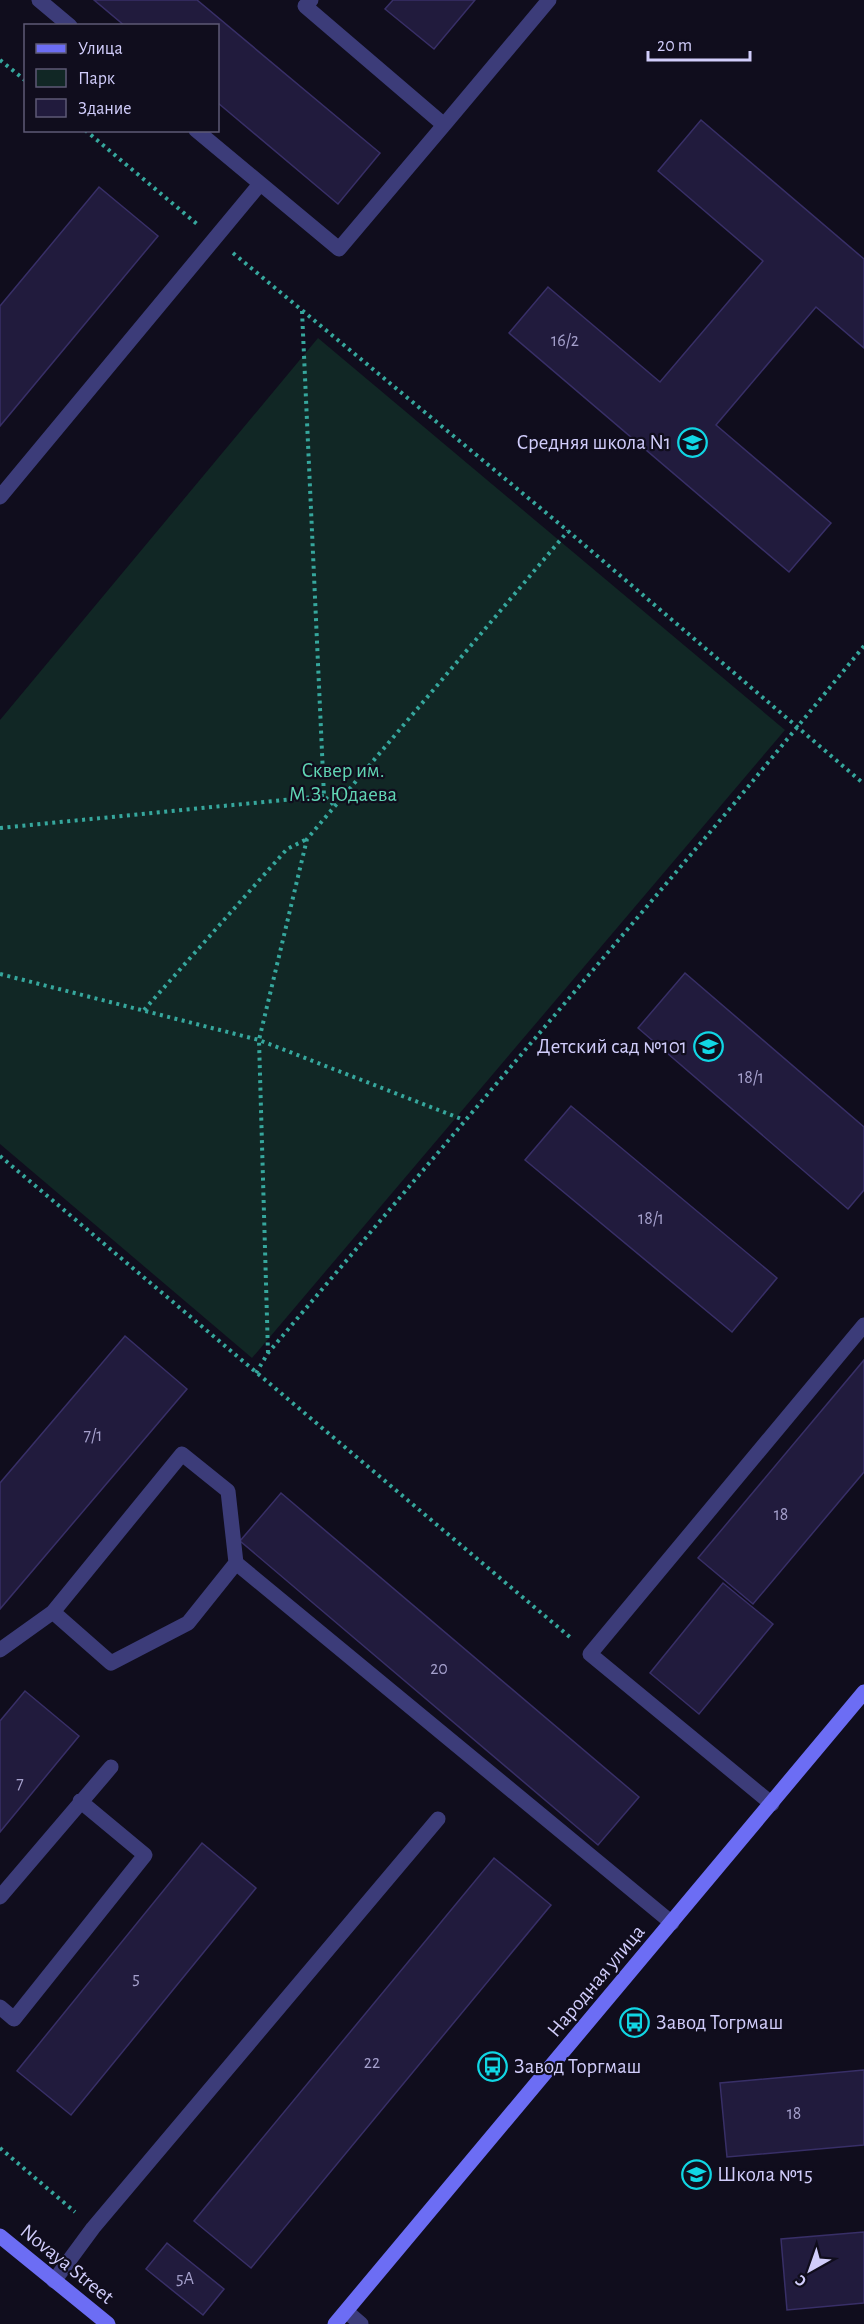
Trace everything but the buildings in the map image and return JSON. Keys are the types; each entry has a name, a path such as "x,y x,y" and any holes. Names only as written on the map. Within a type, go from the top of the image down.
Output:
{"street":[{"name":"Народная улица","path":"335,2324 864,1692"},
{"name":"Novaya Street","path":"0,2236 108,2324"}],"lane":[{"path":"39,0 68,24"},
{"path":"310,0 305,6 444,125"},
{"path":"198,132 339,249 549,0"},
{"path":"0,497 260,184"},
{"path":"772,1804 590,1654 864,1325"},
{"path":"0,1650 53,1612 182,1455 228,1491 236,1563 672,1923"},
{"path":"53,1612 111,1663 188,1623 236,1563"},
{"path":"0,1897 111,1767"},
{"path":"0,2007 14,2019 145,1855 80,1801"},
{"path":"54,2281 93,2228 438,1819"},
{"path":"347,2312 361,2324"}],"path":[{"path":"0,60 24,79"},
{"path":"87,132 568,531 864,784"},
{"path":"302,311 324,796 335,806"},
{"path":"144,1010 287,849 307,839 568,531"},
{"path":"256,1373 268,1353 734,805 864,646"},
{"path":"0,828 324,796"},
{"path":"268,1353 259,1040 307,839"},
{"path":"0,974 259,1040 464,1120"},
{"path":"0,1156 590,1654"},
{"path":"0,2148 93,2228"}],"green space":[{"name":"Сквер им. М.З. Юдаева","path":"318,338 785,730 252,1358 0,1144 0,720"}],"place":[{"name":"Средняя школа N1","path":"692,442"},
{"name":"Детский сад №101","path":"708,1046"},
{"name":"Завод Тогрмаш","path":"635,2022"},
{"name":"Завод Торгмаш","path":"493,2066"},
{"name":"Школа №15","path":"696,2174"}]}
